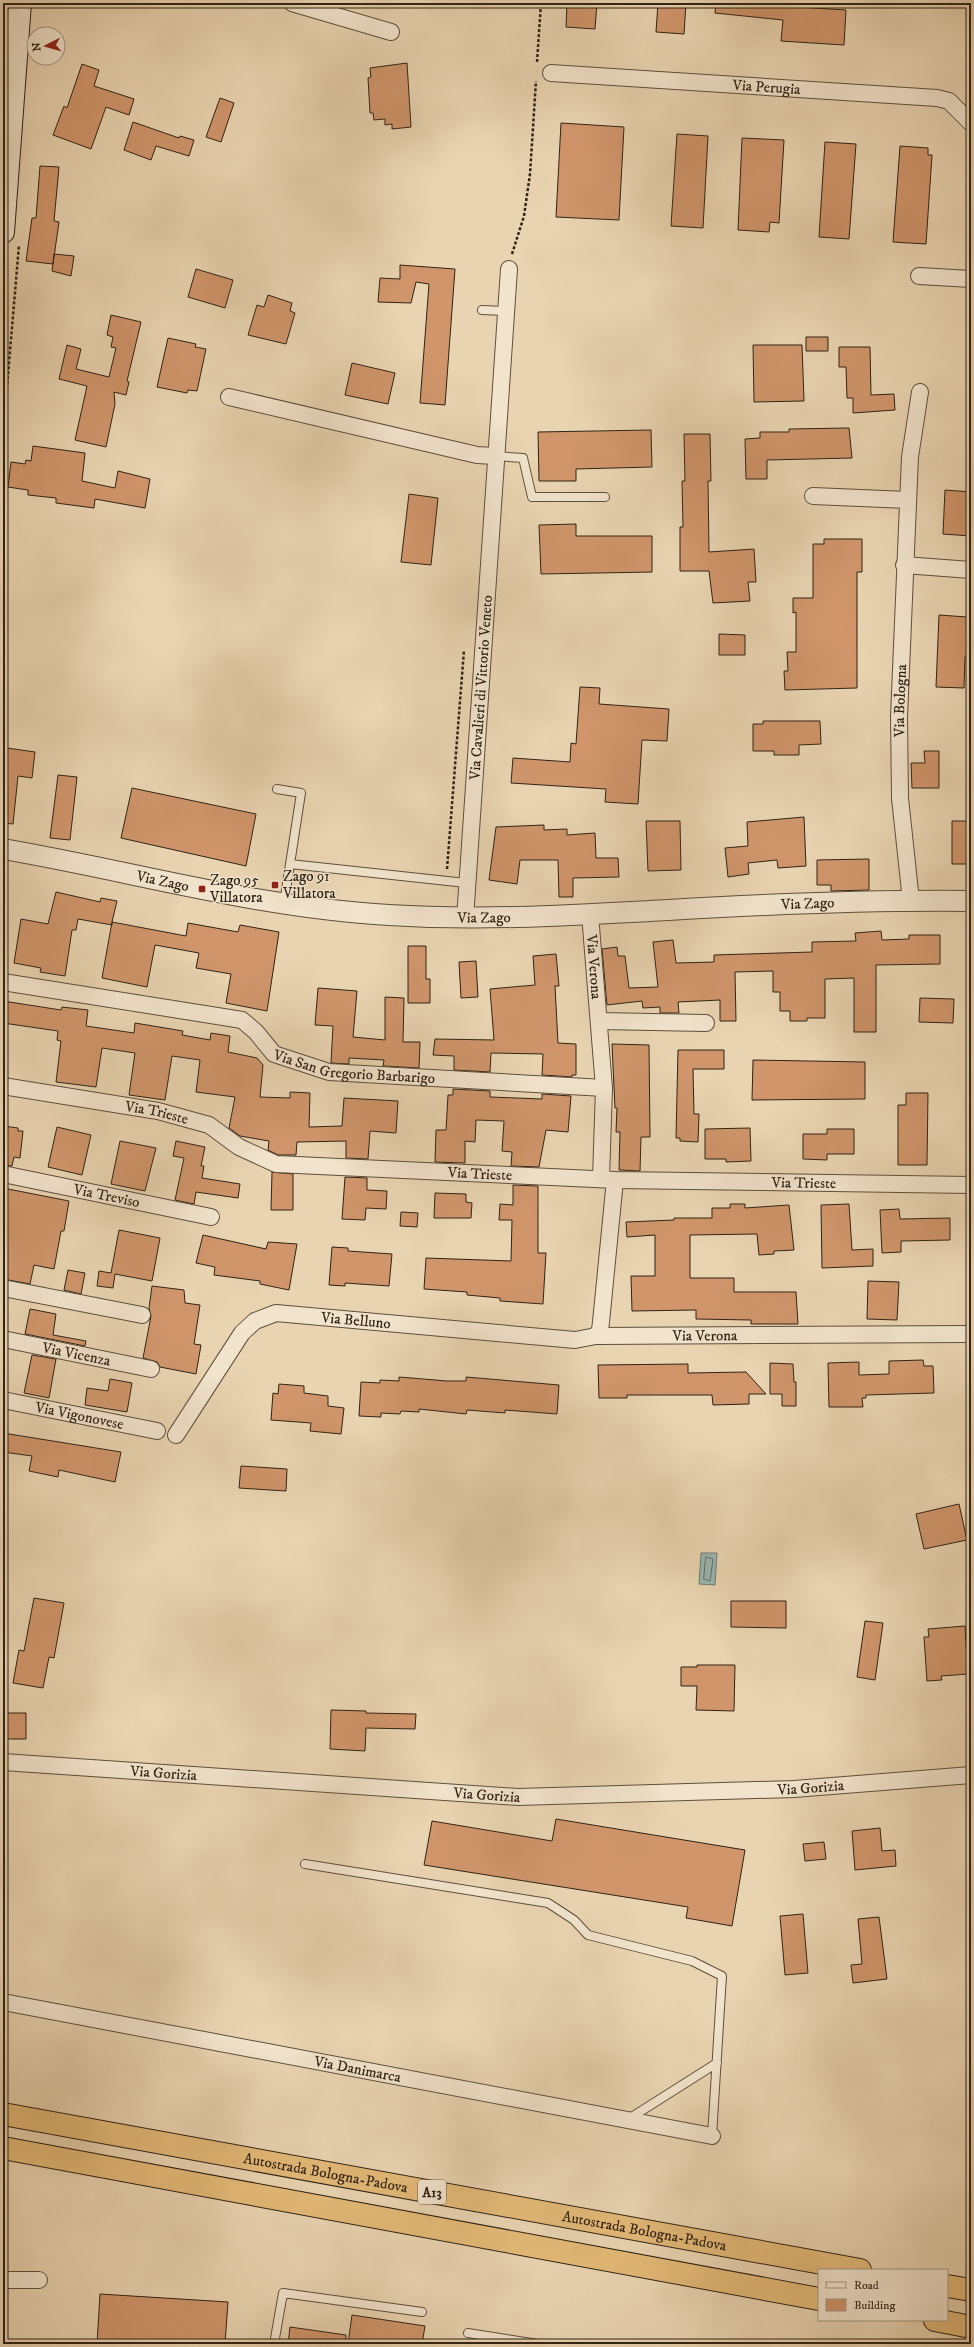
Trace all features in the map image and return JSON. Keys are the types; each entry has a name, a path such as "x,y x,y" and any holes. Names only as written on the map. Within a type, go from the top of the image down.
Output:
{"highway":[{"name":"Autostrada Bologna-Padova","path":"3,2114 855,2269"},
{"name":"A13","path":"3,2148 818,2298"},
{"path":"948,2286 971,2290"},
{"path":"940,2321 971,2327"}],"main road":[{"path":"3,232 14,11"}],"street":[{"path":"292,3 391,32"},
{"name":"Via Perugia","path":"552,73 937,98 949,101 971,123"},
{"name":"Via Cavalieri di Vittorio Veneto","path":"465,919 466,883 509,269"},
{"path":"919,276 971,279"},
{"name":"Via Bologna","path":"911,901 900,798 899,717 904,565 910,457 920,392"},
{"path":"230,397 477,455 495,456"},
{"path":"813,496 908,500"},
{"path":"904,565 971,570"},
{"name":"Via Zago","path":"3,850 73,861 196,888 284,904 387,915 465,919 733,906 911,901 971,901"},
{"name":"Via Verona","path":"590,914 604,1088 608,1179 601,1322 600,1330 596,1336"},
{"name":"Via San Gregorio Barbarigo","path":"3,982 242,1020 256,1032 274,1054 329,1072 604,1088"},
{"name":"Via Verona","path":"599,1021 706,1023"},
{"name":"Via Trieste","path":"3,1086 158,1111 209,1125 239,1147 276,1164 608,1179 971,1184"},
{"name":"Via Treviso","path":"3,1174 211,1217"},
{"path":"3,1288 142,1315"},
{"name":"Via Belluno","path":"176,1435 242,1333 256,1321 276,1313 575,1340 596,1336"},
{"name":"Via Verona","path":"596,1336 971,1334"},
{"name":"Via Vicenza","path":"3,1339 151,1369"},
{"name":"Via Vigonovese","path":"3,1400 157,1431"},
{"name":"Via Gorizia","path":"3,1762 518,1797 794,1789 971,1775"},
{"name":"Via Danimarca","path":"3,2002 712,2136"},
{"path":"3,2280 39,2280"}],"lane":[{"path":"482,310 505,311"},
{"path":"495,456 523,458 532,497 604,497"},
{"path":"277,789 301,793 284,904"},
{"path":"290,864 466,883"},
{"path":"305,1864 548,1903 574,1920 588,1935 692,1961 722,1976 712,2136"},
{"path":"626,2120 717,2063"},
{"path":"274,2344 283,2292 422,2312"},
{"path":"468,2333 538,2344"}],"path":[{"path":"537,63 541,3"},
{"path":"509,269 524,216 530,174 536,79"}],"water":[{"path":"701,1553 717,1553 715,1585 699,1584"}],"building":[{"path":"567,3 597,3 595,29 566,27"},
{"path":"658,3 686,3 684,34 656,32"},
{"path":"716,3 785,3 784,6 846,10 844,45 781,41 783,20 715,13"},
{"path":"407,63 411,127 392,129 392,124 385,125 385,119 374,120 373,113 370,113 368,78 371,77 370,68"},
{"path":"82,64 99,70 94,86 134,99 129,115 106,107 91,149 53,135 64,106 67,108"},
{"path":"220,98 234,103 221,142 206,137"},
{"path":"133,122 179,138 180,136 194,140 189,156 156,146 151,160 124,150"},
{"path":"561,123 624,127 619,220 556,217"},
{"path":"677,134 708,136 703,228 671,226"},
{"path":"742,138 784,140 779,223 770,222 769,232 738,230"},
{"path":"825,142 856,144 849,239 819,237"},
{"path":"900,146 928,148 928,155 932,155 926,244 893,242"},
{"path":"40,166 59,167 54,221 59,222 53,264 26,261 32,218 36,218"},
{"path":"54,254 74,256 71,276 52,271"},
{"path":"400,265 455,269 445,405 420,403 429,284 416,282 411,303 378,302 380,278 400,279"},
{"path":"196,269 233,280 225,308 188,297"},
{"path":"268,295 292,303 290,311 295,313 286,344 248,335 257,305 264,307"},
{"path":"111,315 141,322 127,381 129,382 126,395 114,392 115,404 106,447 75,440 87,386 59,379 67,345 81,349 76,369 109,377 116,348 111,347 113,337 107,335"},
{"path":"806,337 828,337 828,351 806,351"},
{"path":"168,338 196,344 195,347 206,349 197,391 188,390 187,393 157,387"},
{"path":"753,345 802,345 804,401 754,402"},
{"path":"839,347 870,347 871,395 894,394 895,410 853,413 853,398 847,398 846,367 839,367"},
{"path":"352,363 395,373 388,404 345,395"},
{"path":"849,428 852,458 767,460 767,479 746,479 745,439 760,438 760,432 789,432 789,429"},
{"path":"651,430 652,467 576,469 576,481 539,481 538,432"},
{"path":"684,434 710,434 711,481 708,481 709,552 754,549 756,582 748,582 750,601 713,603 709,571 680,571 680,527 683,527 682,481 685,481"},
{"path":"33,446 85,453 82,481 115,488 118,471 150,479 145,508 95,499 94,508 56,503 56,498 28,495 28,490 8,487 11,462 25,464 26,460 31,461"},
{"path":"945,490 971,492 971,536 943,534"},
{"path":"409,494 438,498 431,565 401,562"},
{"path":"576,524 576,536 652,536 652,572 541,574 539,525"},
{"path":"824,539 862,539 862,572 857,572 857,688 785,690 784,671 788,671 787,652 796,652 796,612 793,613 793,598 813,598 813,544 824,544"},
{"path":"939,615 967,617 966,625 971,625 971,658 965,657 964,688 936,687"},
{"path":"719,634 745,635 745,655 719,655"},
{"path":"580,687 600,688 599,704 669,709 667,741 642,740 638,804 605,802 606,789 511,783 513,758 570,762 571,743 576,744"},
{"path":"763,721 820,721 821,744 799,745 799,755 774,755 774,751 753,751 753,724 763,724"},
{"path":"7,748 35,752 32,778 18,776 13,824 3,823 3,779"},
{"path":"924,751 939,751 939,788 912,788 911,763 925,763"},
{"path":"58,775 77,777 70,840 50,838"},
{"path":"132,788 256,814 246,866 121,838"},
{"path":"804,817 806,866 778,868 777,860 748,863 749,874 728,877 725,848 748,846 747,822"},
{"path":"646,821 680,821 681,870 648,871"},
{"path":"952,821 971,821 971,864 952,864"},
{"path":"544,825 544,830 567,829 567,835 595,833 596,858 618,858 619,877 573,878 573,897 559,897 558,860 520,860 517,884 489,880 496,827"},
{"path":"869,859 869,890 831,891 831,885 817,885 817,860"},
{"path":"56,892 100,902 101,898 117,901 112,922 186,936 188,923 238,932 240,925 279,932 267,1011 226,1003 231,974 196,968 199,953 155,945 147,987 102,978 111,925 78,919 76,930 72,930 65,976 40,972 41,968 14,963 21,919 48,924"},
{"path":"881,931 882,940 909,939 909,935 940,935 940,964 876,965 876,1032 854,1032 854,978 825,979 825,1018 807,1018 807,1021 790,1021 790,1011 780,1011 780,992 773,992 773,971 735,972 736,1021 720,1021 720,1000 678,1002 679,1013 660,1013 660,1007 643,1008 642,1001 607,1005 602,949 617,947 618,956 625,956 629,988 658,987 653,942 673,940 676,963 714,962 714,955 812,952 812,942 856,941 855,933"},
{"path":"408,946 426,946 426,979 430,979 430,1003 408,1003"},
{"path":"556,954 559,986 555,986 558,1043 576,1044 576,1075 572,1075 572,1077 542,1075 543,1054 491,1053 490,1072 454,1070 454,1056 433,1055 435,1039 494,1040 490,989 535,985 533,956"},
{"path":"476,961 478,997 461,998 459,962"},
{"path":"318,988 357,991 353,1037 385,1040 385,997 404,998 403,1042 420,1042 419,1068 383,1066 384,1060 349,1058 349,1064 331,1063 333,1026 315,1025"},
{"path":"920,998 954,999 953,1023 919,1022"},
{"path":"3,1001 61,1010 62,1007 88,1010 86,1026 134,1033 135,1023 183,1031 182,1035 210,1040 211,1033 230,1036 228,1052 257,1058 263,1065 260,1097 290,1098 290,1092 310,1093 309,1127 342,1126 344,1098 398,1101 396,1133 370,1131 368,1159 346,1158 346,1141 297,1142 296,1155 278,1155 268,1150 269,1141 240,1136 229,1128 235,1097 196,1092 200,1060 172,1056 165,1100 129,1095 135,1053 102,1048 96,1087 56,1082 61,1041 57,1040 58,1031 3,1023"},
{"path":"612,1044 649,1045 650,1137 641,1137 640,1171 619,1170 620,1132 616,1132 617,1108 615,1108"},
{"path":"678,1050 724,1050 724,1069 693,1069 694,1114 699,1114 698,1142 680,1141 680,1138 676,1138"},
{"path":"753,1060 865,1062 865,1099 752,1100"},
{"path":"453,1089 490,1091 490,1097 542,1099 542,1094 571,1096 568,1132 546,1130 539,1167 511,1166 512,1152 502,1151 504,1121 476,1120 475,1142 465,1141 465,1163 435,1162 436,1130 446,1130 448,1095 453,1095"},
{"path":"906,1093 928,1093 927,1165 898,1165 898,1105 906,1105"},
{"path":"3,1126 18,1128 18,1131 23,1131 20,1158 14,1157 12,1166 3,1165"},
{"path":"57,1127 91,1135 82,1175 48,1167"},
{"path":"750,1128 751,1161 726,1162 726,1159 705,1159 705,1129"},
{"path":"827,1129 854,1129 854,1154 827,1154 827,1160 803,1159 803,1134 827,1134"},
{"path":"120,1141 156,1148 145,1191 111,1184"},
{"path":"176,1141 205,1147 201,1166 204,1166 202,1178 240,1184 238,1198 196,1192 194,1204 175,1200 184,1158 173,1156"},
{"path":"272,1172 293,1174 293,1210 271,1210"},
{"path":"345,1177 367,1178 367,1190 387,1191 386,1209 366,1208 365,1220 342,1219"},
{"path":"513,1185 538,1186 538,1253 546,1253 543,1304 500,1301 500,1298 467,1295 467,1292 424,1289 426,1258 511,1261 512,1220 499,1220 500,1204 513,1205"},
{"path":"3,1188 69,1201 64,1231 61,1231 54,1269 34,1265 30,1284 3,1279"},
{"path":"435,1193 466,1194 466,1202 472,1203 471,1218 434,1218"},
{"path":"730,1204 745,1204 745,1208 789,1205 794,1250 774,1251 774,1254 759,1255 757,1234 690,1235 690,1278 734,1278 734,1292 796,1292 798,1324 751,1324 751,1320 696,1319 696,1310 632,1311 631,1276 655,1276 655,1235 627,1237 626,1222 674,1220 674,1218 712,1218 712,1208 730,1208"},
{"path":"849,1204 852,1250 873,1249 873,1266 822,1268 821,1205"},
{"path":"899,1209 900,1219 950,1218 950,1240 901,1241 901,1252 882,1253 880,1210"},
{"path":"401,1212 418,1213 417,1227 400,1226"},
{"path":"119,1230 160,1238 152,1281 115,1274 113,1288 97,1286 99,1271 111,1273"},
{"path":"203,1235 266,1249 268,1242 297,1244 289,1290 260,1284 260,1281 214,1275 215,1267 196,1263"},
{"path":"332,1247 348,1248 348,1251 392,1254 389,1286 345,1283 345,1286 329,1285"},
{"path":"68,1270 85,1273 81,1294 64,1290"},
{"path":"868,1281 899,1282 897,1320 867,1319"},
{"path":"152,1286 184,1290 185,1303 200,1305 194,1344 201,1345 196,1374 160,1367 157,1362 143,1358 151,1316 149,1308"},
{"path":"30,1309 56,1314 53,1335 86,1341 85,1346 25,1334"},
{"path":"32,1355 56,1359 49,1398 24,1393"},
{"path":"923,1360 924,1366 933,1366 934,1393 866,1395 866,1398 862,1398 863,1407 829,1407 828,1363 859,1362 859,1375 889,1374 889,1361"},
{"path":"770,1363 793,1364 794,1382 796,1382 796,1406 782,1406 782,1394 770,1394"},
{"path":"688,1364 688,1373 746,1372 766,1394 749,1394 749,1404 713,1405 712,1395 627,1395 627,1398 599,1398 598,1365"},
{"path":"399,1377 466,1381 466,1377 559,1385 557,1414 505,1410 505,1413 467,1410 466,1414 419,1409 419,1412 401,1411 400,1414 381,1413 381,1417 359,1416 361,1382 380,1383 380,1380 399,1381"},
{"path":"110,1379 132,1383 127,1412 85,1405 87,1388 108,1391"},
{"path":"279,1384 304,1386 304,1393 328,1396 328,1406 344,1408 341,1434 310,1431 311,1423 271,1420 273,1393 278,1394"},
{"path":"3,1433 121,1452 115,1482 59,1470 58,1477 29,1471 32,1456 3,1452"},
{"path":"241,1466 287,1469 286,1491 239,1488"},
{"path":"959,1504 967,1540 924,1549 916,1514"},
{"path":"34,1598 64,1603 54,1658 49,1657 43,1688 13,1683 19,1650 24,1651"},
{"path":"731,1601 786,1601 786,1628 731,1627"},
{"path":"865,1621 883,1623 875,1680 857,1677"},
{"path":"965,1626 968,1674 941,1676 942,1680 927,1681 924,1637 929,1637 928,1629"},
{"path":"697,1665 735,1665 734,1711 696,1710 697,1686 681,1686 681,1667 697,1667"},
{"path":"331,1710 366,1711 366,1713 416,1714 415,1729 366,1728 365,1751 330,1749"},
{"path":"3,1713 26,1713 26,1739 3,1739"},
{"path":"556,1819 745,1850 732,1926 686,1918 688,1907 424,1865 432,1821 552,1841"},
{"path":"880,1828 882,1851 895,1850 896,1866 855,1870 852,1831"},
{"path":"824,1842 826,1859 805,1861 803,1844"},
{"path":"803,1914 808,1973 785,1975 780,1916"},
{"path":"879,1917 887,1979 853,1983 851,1965 862,1964 858,1919"},
{"path":"100,2294 228,2302 225,2344 97,2344"},
{"path":"352,2315 425,2326 422,2344 348,2344"},
{"path":"290,2327 346,2335 346,2344 288,2344"}],"place":[{"name":"Zago 91 Villatora","path":"275,885"},
{"name":"Zago 95 Villatora","path":"202,889"}]}
